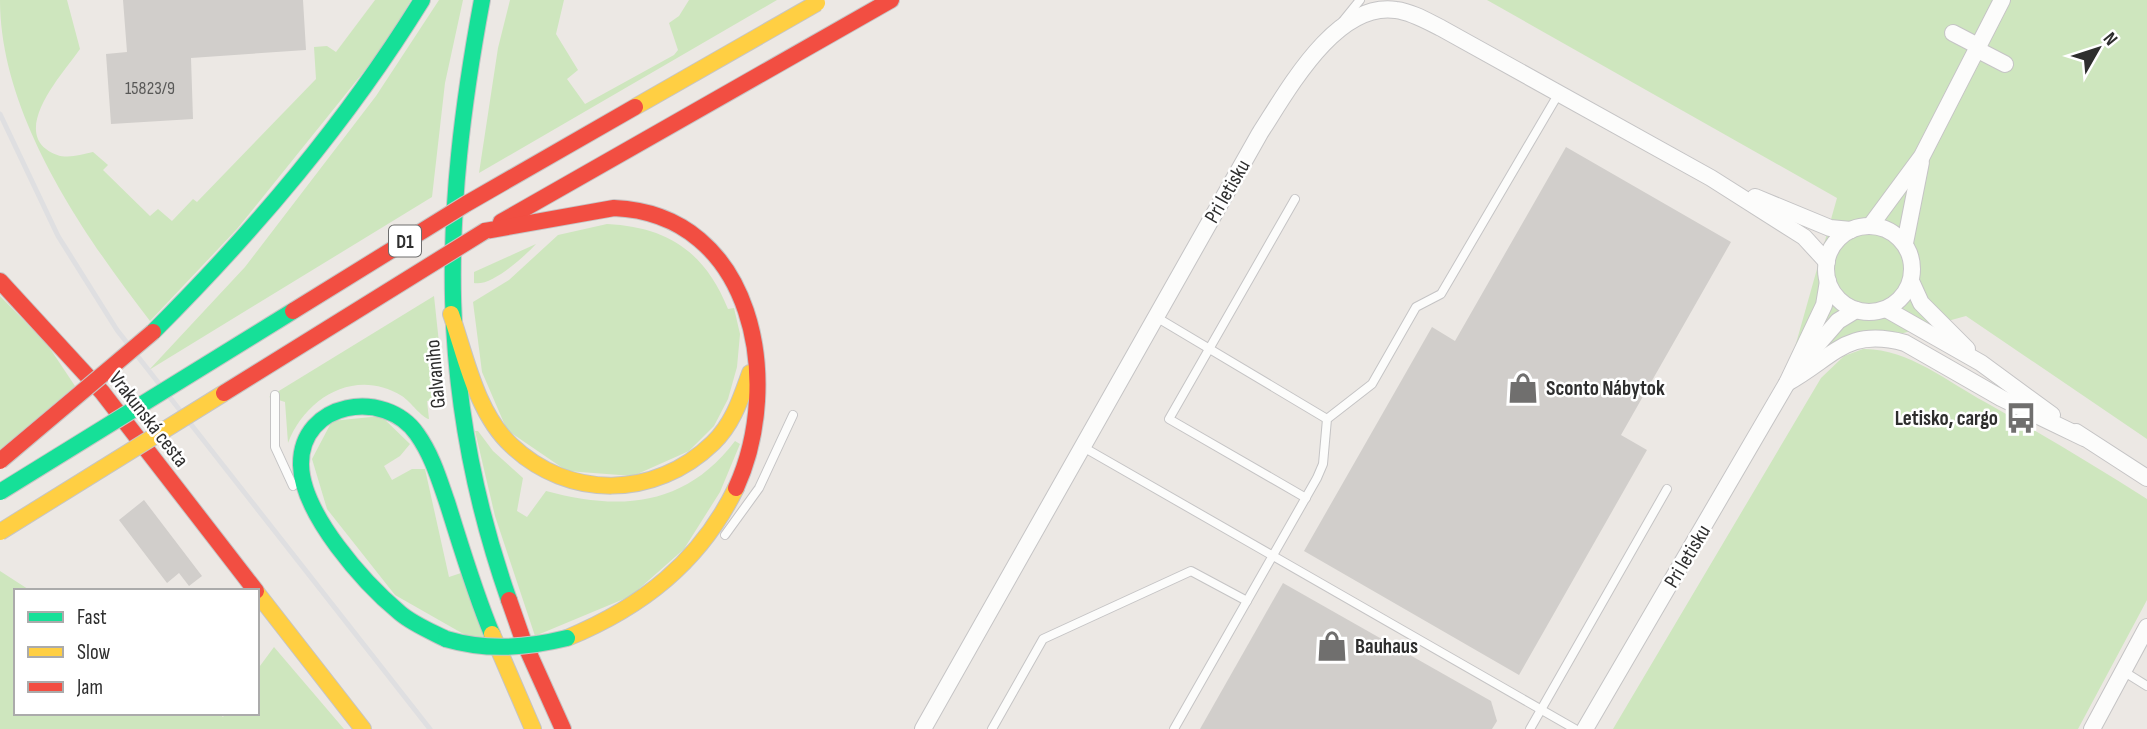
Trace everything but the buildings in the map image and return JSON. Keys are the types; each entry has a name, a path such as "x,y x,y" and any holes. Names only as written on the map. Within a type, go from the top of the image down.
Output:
{"main road":[{"path":"0,461 153,332 238,245 302,171 363,92 422,0"},
{"name":"Galvaniho","path":"482,0 461,106 454,176 451,314 462,431 483,522 518,630 563,729"},
{"name":"D1","path":"0,533 485,231 891,0"},
{"name":"D1","path":"0,492 422,230 657,92 819,1"},
{"path":"485,231 553,220 593,209 635,210 663,218 689,232 714,253 733,278 748,317 760,381 757,422 745,466 705,541 663,585 624,612 567,638 506,648 465,646 446,639 421,627 383,598 324,522 307,491 301,464 307,439 314,428 334,411 357,403 383,407 402,417 419,436 433,462 489,627 533,729"},
{"name":"Vrakunská cesta","path":"0,281 40,319 84,369 254,589"},
{"path":"451,314 480,398 510,445 560,479 612,488 636,486 670,475 698,458 723,433 741,403 749,375 751,343 748,317"},
{"name":"Vrakunská cesta","path":"259,596 362,729"}],"street":[{"path":"1905,243 1890,230 1871,225 1922,156 2002,0"},
{"name":"Pri letisku","path":"923,729 1260,133 1326,42 1359,14 1407,7 1711,178 1804,237 1826,262 1828,281 1824,305 1787,383 1585,729"},
{"path":"1953,33 2005,64"},
{"name":"Pri letisku","path":"1922,156 1905,243 1912,259 1911,281 1927,310 1981,363"},
{"name":"Pri letisku","path":"1711,178 1830,228 1851,230 1871,225"},
{"path":"1826,262 1837,239 1851,230"},
{"path":"1828,281 1835,296 1856,310 1871,312 1886,309 1904,295 1911,281"},
{"name":"Pri letisku","path":"1886,309 1981,363 2084,438 2147,478"},
{"name":"Pri letisku","path":"1787,383 1830,329 1856,310"},
{"name":"Pri letisku","path":"1787,383 1856,339 1888,339 1905,343 2001,398 2084,438"},
{"path":"2092,729 2147,627"}],"lane":[{"path":"1326,42 1360,0"},
{"path":"1174,729 1323,464 1327,419 1372,384 1416,307 1441,295 1559,93"},
{"path":"1295,199 1169,419 1306,498"},
{"path":"1156,317 1327,419"},
{"path":"275,395 274,436 283,469 293,486 324,522"},
{"path":"718,541 736,524 758,488 793,415"},
{"path":"1083,447 1575,729"},
{"path":"1530,729 1667,489"},
{"path":"663,585 710,550"},
{"path":"992,729 1043,639 1191,571 1247,601"},
{"path":"2123,671 2147,686"}],"green space":[{"path":"0,0 67,0 80,49 45,99 36,126 38,139 46,149 57,155 93,152 108,165 103,170 150,216 158,209 172,221 193,199 197,202 316,79 314,47 327,46 336,52 375,0 411,0 386,44 237,229 150,321 73,211 30,128 14,86 4,43"},
{"path":"439,0 463,0 445,83 432,197 149,370 245,267 376,96"},
{"path":"510,0 564,0 556,34 578,70 567,79 585,104 674,55 678,50 669,23 679,16 689,0 777,0 479,173 498,48"},
{"path":"1487,0 2147,0 2147,439 1966,316 1856,346 1786,379 1837,198"},
{"path":"607,224 648,231 682,246 708,272 728,309 734,308 740,334 737,367 728,399 714,426 689,451 633,476 567,471 507,430 482,372 473,302 509,280 558,235"},
{"path":"536,244 498,276 474,283 474,272"},
{"path":"0,296 47,344 75,386 0,450"},
{"path":"434,296 445,399 427,401 429,419 402,396 384,388 350,386 319,401 306,413 288,443 285,402 269,397"},
{"path":"1863,349 1895,354 1927,368 2147,499 2147,600 2078,729 1613,729 1821,378 1844,356"},
{"path":"381,416 410,444 400,456 384,466 392,480 412,469 425,469 449,577 461,573 487,639 467,636 395,595 327,509 312,459 332,421"},
{"path":"475,431 523,478 517,511 527,517 546,491 600,501 625,501 650,498 673,491 716,463 735,441 740,444 720,492 684,549 631,596 535,636 495,516"},
{"path":"0,571 28,589 14,589 14,715 259,715 259,667 274,647 344,729 0,729"}],"railway":[{"path":"0,114 58,236 117,330 430,729"}],"traffic: fast":[{"path":"153,332 263,215 297,174 362,89 422,0"},
{"path":"482,0 459,155 453,302 458,375 468,449 485,523 509,600"},
{"path":"0,492 293,311"},
{"path":"446,639 405,617 385,600 337,546 312,505 304,484 301,465 304,443 314,427 329,415 347,408 385,410 403,420 417,434 438,476 492,634"},
{"path":"446,639 506,647 567,638"}],"traffic: slow":[{"path":"635,107 817,3"},
{"path":"451,314 474,383 499,432 534,463 559,476 585,483 612,486 639,483 665,475 690,461 713,443 726,428 750,373"},
{"path":"0,532 224,393"},
{"path":"567,638 620,612 666,579 705,538 736,488"},
{"path":"259,596 363,729"},
{"path":"492,634 533,729"}],"traffic: jam":[{"path":"501,222 891,0"},
{"path":"293,311 466,204 635,107"},
{"path":"485,231 614,208 662,217 699,240 727,272 746,311 756,355 757,401 750,446 736,488"},
{"path":"224,393 485,231"},
{"path":"0,281 102,392 254,589"},
{"path":"0,461 153,332"},
{"path":"509,600 523,640 563,729"}],"place":[{"name":"Sconto Nábytok","path":"1523,388"},
{"name":"Letisko, cargo","path":"2021,418"},
{"name":"Bauhaus","path":"1332,646"}]}
